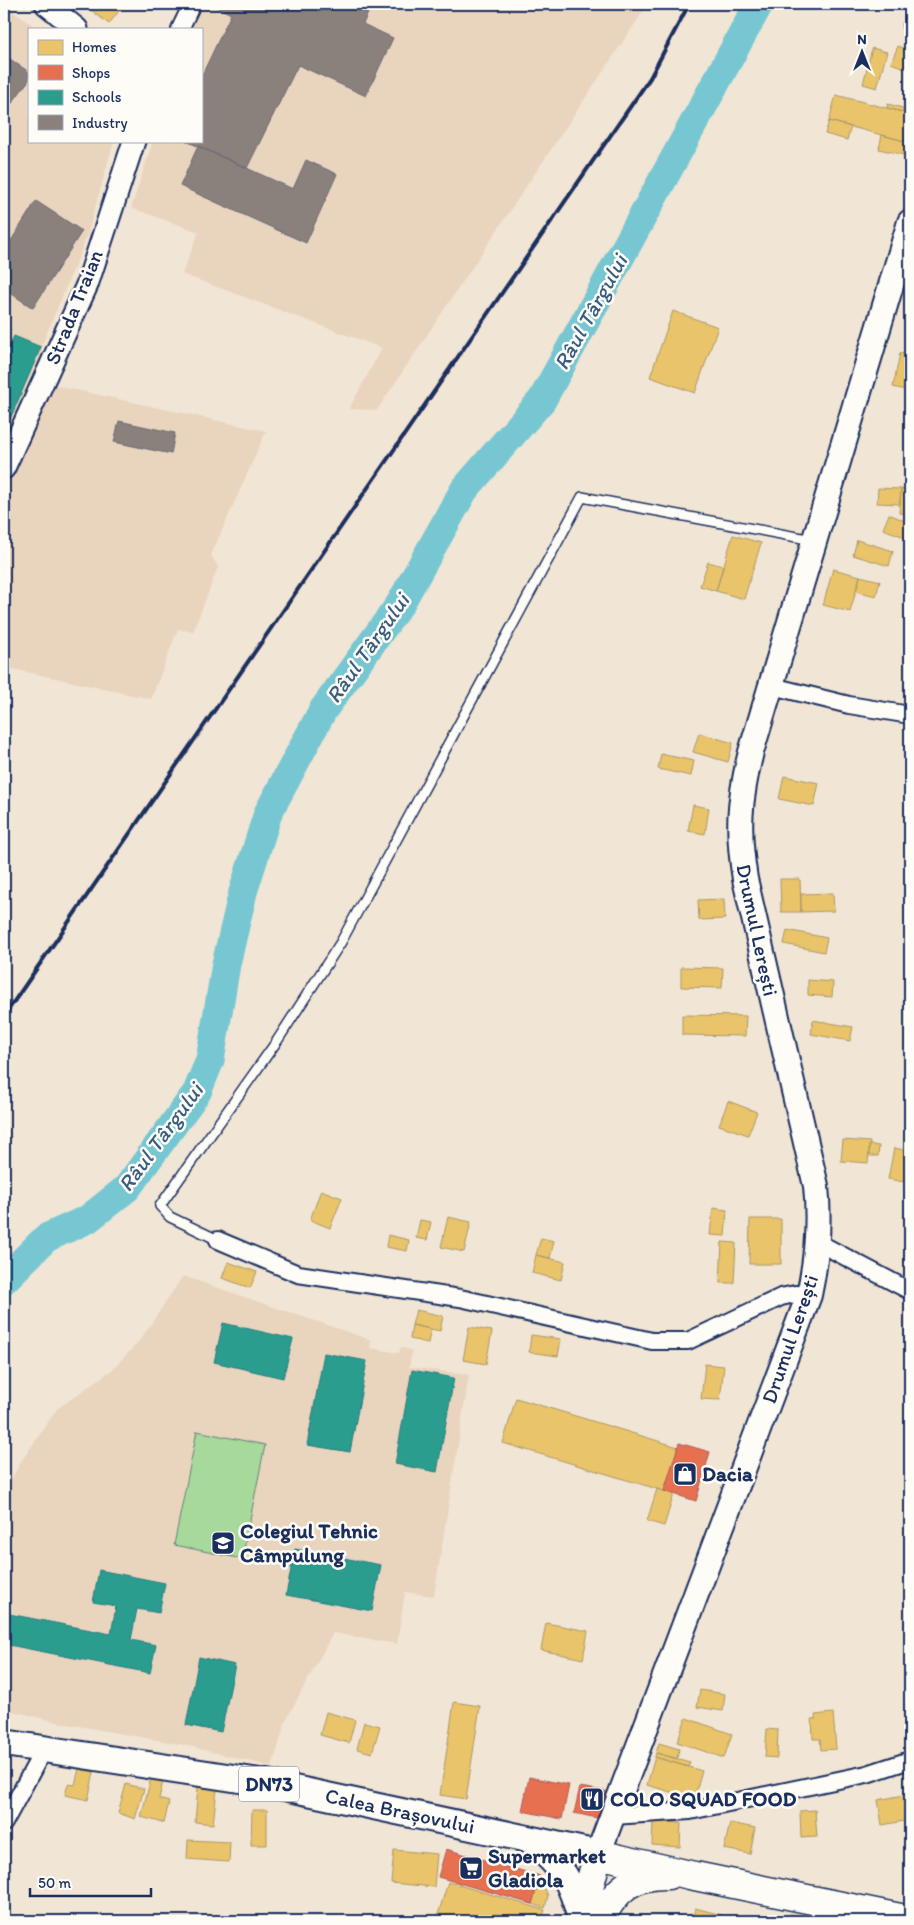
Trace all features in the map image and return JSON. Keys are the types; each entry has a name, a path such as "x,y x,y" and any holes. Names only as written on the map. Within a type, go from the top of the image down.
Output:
{"highway":[{"name":"Calea Brașovului","path":"598,1854 690,1875 910,1920"},
{"path":"586,1920 598,1854"},
{"path":"586,1920 618,1891 637,1878 656,1875 690,1875"}],"main road":[{"name":"Drumul Lerești","path":"598,1854 809,1295 819,1243 819,1214 812,1165 753,918 738,836 742,786 910,222"},
{"name":"Calea Brașovului","path":"4,1743 266,1784 417,1814 532,1841 598,1854"},
{"path":"532,1841 562,1869 586,1920"}],"street":[{"path":"46,4 76,28"},
{"path":"180,28 192,4"},
{"name":"Strada Traian","path":"4,468 87,285 134,142"},
{"path":"772,686 849,705 910,715"},
{"path":"218,1240 298,1274 460,1298 652,1341 688,1341 781,1297 795,1294 809,1295"},
{"path":"819,1243 910,1291"},
{"path":"4,1823 44,1749"},
{"path":"612,1816 690,1811 859,1776 910,1760"}],"lane":[{"path":"218,1240 170,1217 160,1206 277,1041 341,942 582,497 816,540"}],"shaded area":[{"path":"203,4 648,4 377,410 349,409 382,348 182,274 199,232 131,208 153,142 202,142 202,28 191,28"},
{"path":"4,5 37,28 28,28 28,142 114,142 86,239 41,347 48,384 266,431 211,555 218,567 193,632 178,629 151,699 4,667"},
{"name":"Colegiul Tehnic Câmpulung","path":"183,1276 371,1340 370,1348 399,1353 401,1347 412,1351 409,1367 469,1375 434,1596 405,1592 397,1644 333,1633 286,1720 272,1767 184,1745 62,1723 4,1709 4,1494 20,1463 57,1409 112,1370 141,1339"}],"green space":[{"path":"197,1431 265,1445 242,1559 174,1545"}],"building: Homes":[{"path":"90,4 124,4 109,24 87,7"},
{"path":"910,4 910,31 901,27"},
{"path":"898,46 910,51 910,70 891,63"},
{"path":"872,48 887,52 877,88 863,84"},
{"path":"836,95 910,114 908,142 829,121"},
{"path":"888,104 910,110 910,114 887,108"},
{"path":"829,121 851,127 847,140 825,134"},
{"path":"882,135 908,142 904,155 879,149"},
{"path":"673,311 718,327 695,393 650,377"},
{"path":"900,353 910,355 910,391 893,387"},
{"path":"878,488 901,489 900,504 877,503"},
{"path":"901,489 910,490 910,514 899,513"},
{"path":"889,514 910,523 907,538 883,529"},
{"path":"733,535 761,543 744,599 716,591"},
{"path":"857,540 893,551 889,566 853,555"},
{"path":"708,562 723,566 716,591 700,586"},
{"path":"833,569 860,576 850,612 823,605"},
{"path":"860,576 880,581 876,596 856,591"},
{"path":"699,733 733,743 728,762 693,752"},
{"path":"661,754 694,761 691,776 658,769"},
{"path":"784,776 819,783 814,806 779,799"},
{"path":"693,805 709,808 705,834 688,831"},
{"path":"780,879 800,879 801,912 781,912"},
{"path":"833,893 834,911 801,912 801,894"},
{"path":"724,899 725,919 699,920 698,900"},
{"path":"787,930 827,938 824,952 784,944"},
{"path":"681,967 723,968 722,988 681,987"},
{"path":"808,980 833,982 832,997 808,995"},
{"path":"682,1015 746,1016 745,1036 682,1035"},
{"path":"813,1020 853,1027 850,1041 811,1034"},
{"path":"728,1101 757,1112 748,1135 719,1125"},
{"path":"843,1140 870,1142 868,1163 841,1161"},
{"path":"869,1145 879,1146 878,1156 869,1156"},
{"path":"894,1148 910,1151 904,1182 888,1179"},
{"path":"321,1190 342,1198 330,1228 310,1220"},
{"path":"713,1208 727,1210 725,1236 710,1235"},
{"path":"448,1217 471,1222 464,1252 441,1247"},
{"path":"750,1219 781,1219 781,1264 749,1264"},
{"path":"420,1220 431,1222 427,1240 416,1238"},
{"path":"388,1235 409,1240 407,1251 386,1247"},
{"path":"541,1238 554,1241 550,1258 536,1255"},
{"path":"722,1242 736,1243 734,1283 720,1283"},
{"path":"536,1255 565,1262 561,1280 532,1273"},
{"path":"228,1262 257,1272 250,1288 222,1278"},
{"path":"416,1310 443,1316 440,1331 412,1325"},
{"path":"412,1325 431,1329 428,1343 410,1339"},
{"path":"469,1327 492,1331 486,1364 463,1360"},
{"path":"531,1335 561,1339 558,1356 529,1352"},
{"path":"705,1364 724,1366 720,1400 701,1399"},
{"path":"516,1398 678,1447 664,1491 503,1443"},
{"path":"657,1489 674,1494 664,1526 647,1521"},
{"path":"546,1623 588,1631 583,1659 541,1650"},
{"path":"700,1690 725,1694 723,1711 697,1707"},
{"path":"454,1702 480,1706 466,1799 440,1795"},
{"path":"326,1712 355,1720 349,1743 320,1735"},
{"path":"833,1713 836,1749 821,1750 820,1739 813,1739 812,1719 816,1719 815,1715"},
{"path":"686,1718 732,1734 724,1758 677,1742"},
{"path":"364,1722 380,1726 372,1753 357,1749"},
{"path":"767,1729 778,1730 777,1758 765,1757"},
{"path":"659,1743 679,1749 677,1759 656,1753"},
{"path":"656,1753 690,1762 688,1767 655,1757"},
{"path":"655,1757 702,1771 694,1799 647,1785"},
{"path":"79,1769 94,1772 88,1800 65,1795 68,1784 75,1785"},
{"path":"151,1778 163,1781 159,1799 169,1802 164,1823 141,1817"},
{"path":"126,1784 144,1789 135,1819 118,1813"},
{"path":"198,1787 217,1789 213,1824 195,1822"},
{"path":"909,1794 910,1820 882,1825 878,1800"},
{"path":"252,1810 267,1810 267,1845 251,1845"},
{"path":"815,1810 817,1837 801,1838 800,1811"},
{"path":"653,1821 681,1823 680,1847 652,1845"},
{"path":"730,1823 755,1828 750,1854 724,1849"},
{"path":"188,1840 230,1842 229,1862 187,1859"},
{"path":"394,1850 437,1854 434,1887 391,1883"},
{"path":"540,1876 548,1896 545,1908 532,1904"},
{"path":"448,1882 545,1910 541,1921 450,1921 437,1918"},
{"path":"695,1908 722,1915 720,1921 692,1921"},
{"path":"790,1914 829,1921 788,1921"}],"building: Shops":[{"path":"679,1443 710,1452 696,1501 664,1491"},
{"path":"529,1777 569,1785 562,1819 522,1811"},
{"name":"COLO SQUAD FOOD","path":"580,1787 609,1792 602,1819 574,1813"},
{"path":"446,1849 540,1876 532,1904 438,1877"}],"building: Schools":[{"path":"14,336 41,347 4,433 4,345 9,347"},
{"path":"223,1323 293,1339 283,1378 214,1362"},
{"path":"324,1353 367,1361 350,1452 307,1445"},
{"path":"412,1370 454,1378 437,1472 395,1464"},
{"path":"295,1549 381,1565 372,1611 286,1595"},
{"path":"99,1570 165,1583 159,1613 137,1609 131,1640 156,1645 150,1673 4,1644 6,1632 4,1632 4,1613 111,1634 116,1606 93,1602"},
{"path":"199,1657 235,1665 221,1732 186,1725"}],"building: Industry":[{"path":"216,4 347,4 368,13 363,24 393,38 366,96 298,65 247,168 188,142 202,142 202,75 231,14 215,6"},
{"path":"4,55 28,71 28,81 4,114"},
{"path":"198,146 293,189 306,160 337,174 306,243 180,186"},
{"path":"36,201 82,231 33,308 4,289 4,252"},
{"path":"119,421 175,433 171,454 114,442"}],"waterway":[{"name":"Râul Târgului","path":"4,1280 46,1238 88,1219 127,1188 197,1092 210,1060 226,964 243,892 268,813 323,710 400,604 464,490 542,400 759,4"}],"railway":[{"path":"4,1016 650,78 689,4"}],"place":[{"name":"Dacia","path":"685,1474"},
{"name":"Colegiul Tehnic Câmpulung","path":"223,1543"},
{"name":"COLO SQUAD FOOD","path":"592,1799"},
{"name":"Supermarket Gladiola","path":"471,1868"}]}
